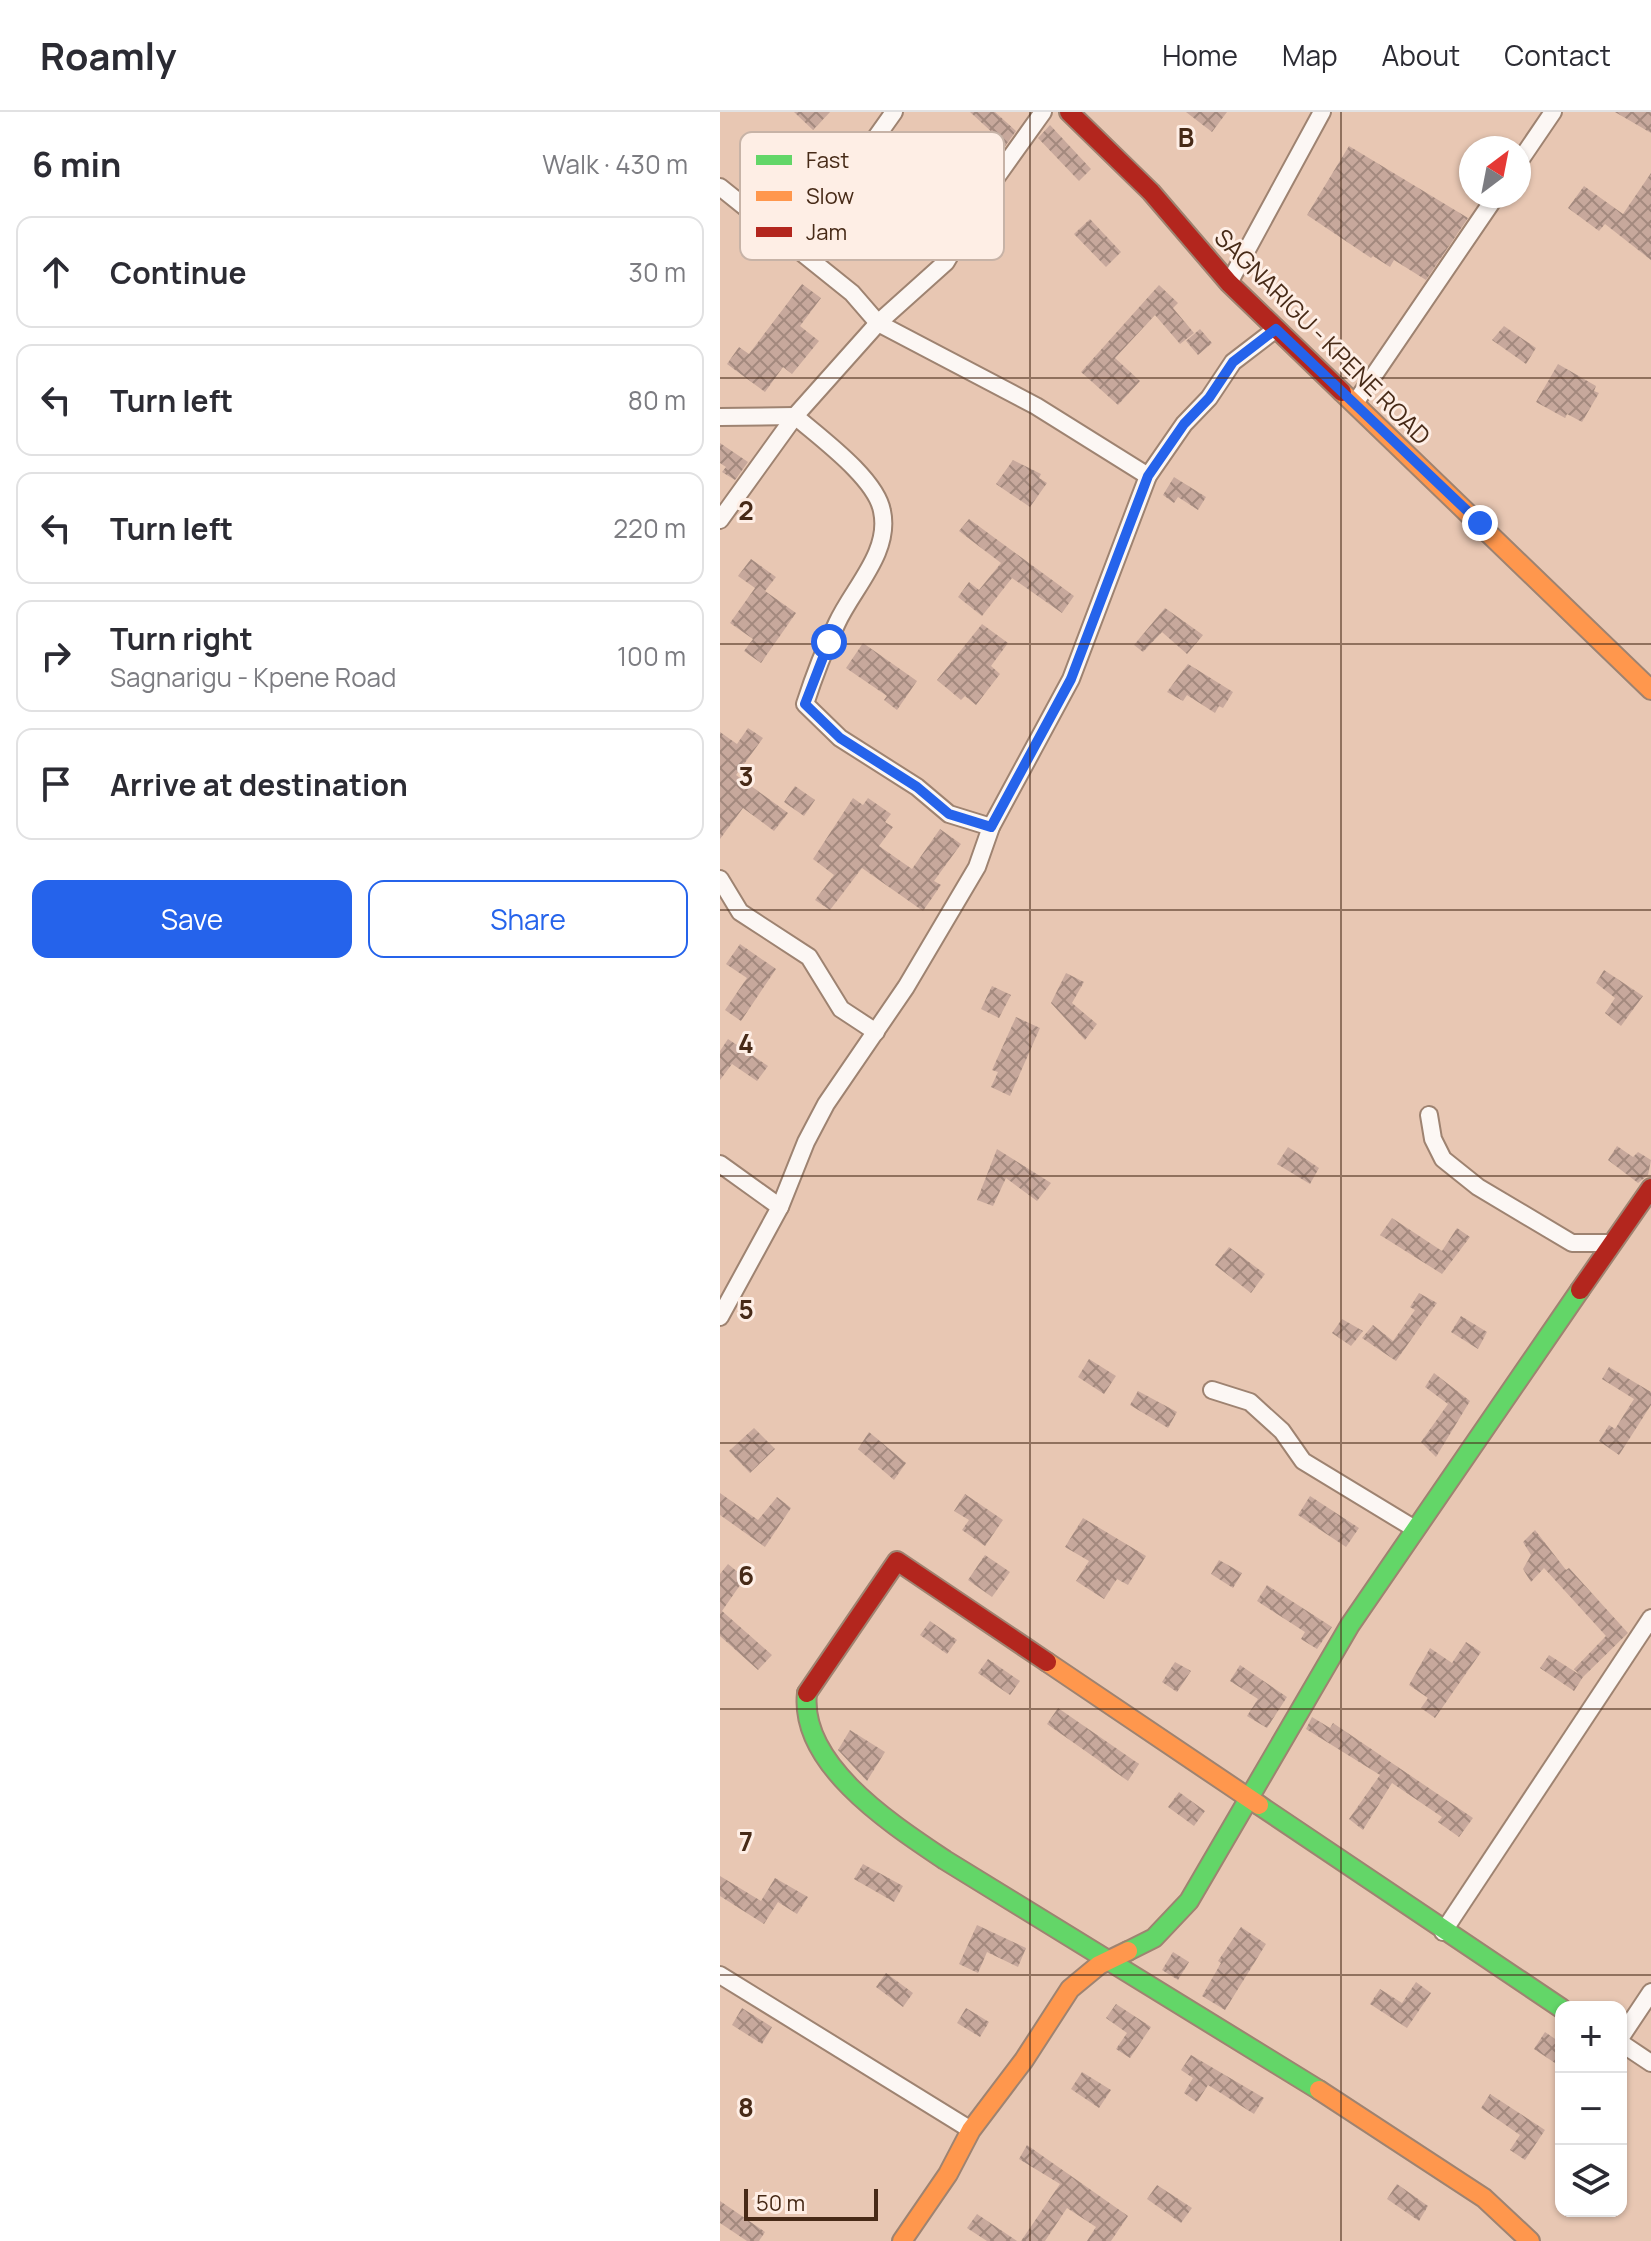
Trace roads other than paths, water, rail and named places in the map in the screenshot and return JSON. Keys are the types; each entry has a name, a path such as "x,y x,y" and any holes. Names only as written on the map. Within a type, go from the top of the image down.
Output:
{"street":[{"path":"880,132 894,112"},
{"path":"1004,167 1043,112"},
{"name":"SAGNARIGU - KPENE ROAD","path":"1069,112 1151,192 1229,283 1651,690"},
{"path":"1229,283 1322,112"},
{"path":"1531,144 1553,112"},
{"path":"720,187 740,202"},
{"path":"1355,403 1488,208"},
{"path":"813,260 852,293 878,323 1024,399 1148,476"},
{"path":"720,520 795,416 878,323 947,260"},
{"path":"720,1317 780,1207 806,1142 826,1104 876,1032 977,867 991,827 1071,679 1148,476 1233,362 1276,329"},
{"path":"720,417 795,416 856,471 882,508 883,533 872,563 818,662 805,704 840,738 917,787 949,814 991,827"},
{"path":"720,879 740,912 809,957 841,1009 876,1032"},
{"path":"1429,1115 1433,1139 1443,1159 1478,1187 1572,1243 1613,1243"},
{"path":"720,1164 780,1207"},
{"path":"905,2240 948,2174 971,2130 1024,2060 1070,1989 1087,1974 1154,1938 1177,1917 1203,1881 1350,1625 1651,1188"},
{"path":"1212,1390 1250,1402 1282,1431 1303,1461 1415,1529"},
{"path":"1530,2241 1516,2225 1445,2173 1298,2075 959,1867 886,1817 837,1772 809,1727 804,1707 807,1688 897,1561 1103,1702 1250,1797 1443,1932 1555,2004"},
{"path":"1443,1932 1651,1618"},
{"path":"720,1975 971,2130"},
{"path":"1627,2030 1651,1992"},
{"path":"1627,2045 1651,2063"}]}
